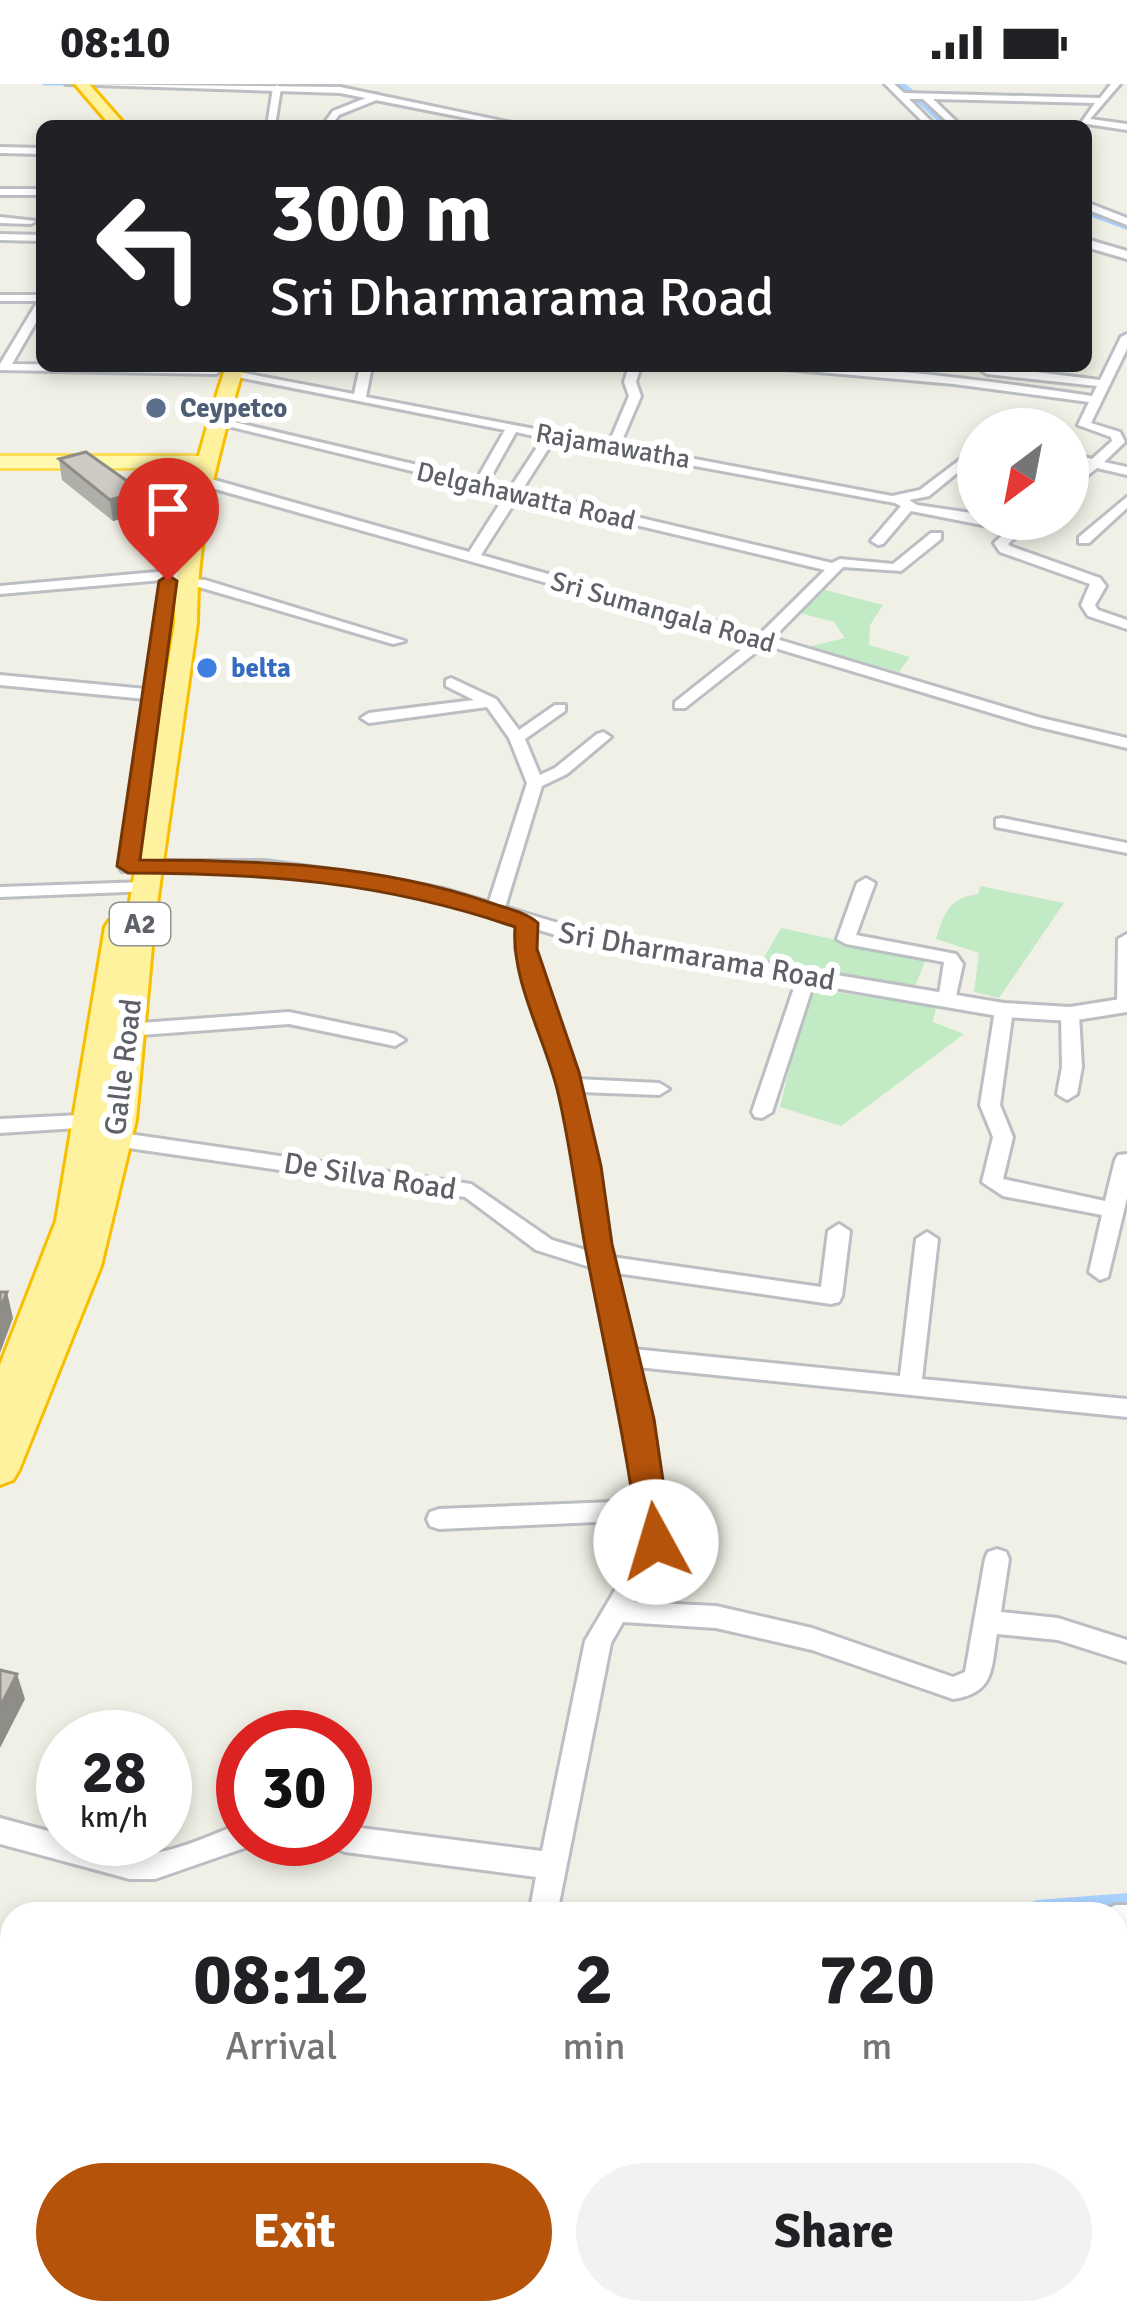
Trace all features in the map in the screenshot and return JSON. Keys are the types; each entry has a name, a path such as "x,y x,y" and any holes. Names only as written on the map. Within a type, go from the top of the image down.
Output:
{"highway":[{"path":"66,84 99,120"},
{"path":"82,84 114,120"},
{"name":"Galle Road","path":"0,1470 84,1266 117,1129 156,695 196,468 224,372"},
{"name":"Galle Road","path":"196,468 217,422 225,372"},
{"name":"Galle Road","path":"0,1412 55,1280 73,1220 183,641 177,578"}],"main road":[{"path":"0,462 196,468"}],"street":[{"path":"66,84 277,88 376,97 492,120"},
{"path":"889,84 949,120"},
{"path":"1038,84 1041,97"},
{"path":"1085,120 1116,84"},
{"path":"272,120 277,88"},
{"path":"915,96 1114,100"},
{"path":"915,96 929,120"},
{"path":"331,120 336,113 376,97"},
{"path":"1092,122 1127,127"},
{"path":"0,151 36,151"},
{"path":"19,192 28,181"},
{"path":"0,192 36,192"},
{"path":"1092,207 1127,222"},
{"path":"0,220 31,221"},
{"path":"1092,224 1127,235"},
{"path":"0,237 36,238"},
{"path":"1092,248 1127,255"},
{"path":"0,298 36,301"},
{"path":"2,367 36,311"},
{"path":"1089,470 1119,439 1085,428 1126,342"},
{"name":"Rajamawatha","path":"2,367 36,367"},
{"name":"Rajamawatha","path":"238,372 358,400 957,514"},
{"path":"358,400 365,372"},
{"path":"613,447 634,396 633,372"},
{"path":"857,372 1098,400"},
{"path":"1007,372 1106,383"},
{"name":"Delgahawatta Road","path":"217,422 836,568 845,561 896,568 936,536"},
{"path":"481,485 512,428"},
{"path":"472,558 551,435"},
{"path":"1089,462 1127,471"},
{"path":"878,541 904,503 957,467"},
{"name":"Sri Sumangala Road","path":"196,468 472,558 1037,722 1127,743"},
{"path":"1089,535 1127,501"},
{"path":"1004,540 1001,543 1006,549 1095,581 1099,586 1088,604 1093,613 1127,625"},
{"path":"680,705 762,640 836,568"},
{"path":"5,594 177,578 398,641"},
{"path":"0,680 156,695"},
{"path":"451,683 491,701 517,738 536,783 495,911"},
{"path":"369,718 491,701"},
{"path":"517,738 560,708"},
{"path":"536,783 561,771 603,737"},
{"path":"1002,823 1127,848"},
{"name":"Sri Dharmarama Road","path":"137,877 265,866 437,892 595,940 947,1001 1070,1013 1126,1005"},
{"path":"0,892 137,877"},
{"path":"866,883 846,939 950,958 954,964 947,1001"},
{"path":"527,923 525,949 568,1085 626,1357 656,1542 598,1641 546,1902"},
{"path":"1126,1005 1127,939"},
{"path":"762,1112 807,976"},
{"path":"1004,1010 990,1105 1003,1138 992,1182 1003,1190 1114,1210"},
{"path":"1067,1094 1072,1067 1070,1013"},
{"path":"127,1030 290,1018 395,1040"},
{"path":"568,1085 659,1089"},
{"name":"De Silva Road","path":"0,1126 90,1122 471,1192 544,1245 604,1264 831,1296 839,1231"},
{"path":"1100,1272 1125,1160"},
{"path":"910,1386 927,1239"},
{"path":"626,1357 1127,1408"},
{"path":"439,1520 654,1510"},
{"path":"614,1612 735,1621 812,1639 953,1688 968,1686 977,1677 997,1559"},
{"path":"986,1623 1034,1622 1076,1630 1127,1651"},
{"path":"0,1831 130,1866 155,1866 216,1845"},
{"path":"372,1842 554,1866"}],"green space":[{"path":"825,590 883,605 870,625 869,645 910,657 899,672 807,647 845,638 834,622 800,613"},
{"path":"980,886 1064,903 999,998 974,992 979,953 936,939 949,908 978,894"},
{"path":"781,928 926,959 915,986 761,963"},
{"path":"809,988 936,1007 933,1022 964,1034 841,1126 780,1107"}],"building":[{"path":"86,452 141,491 110,500 59,459"},
{"path":"0,1670 17,1674 0,1707"}],"waterway":[{"path":"44,84 68,84"},
{"path":"901,84 941,120"},
{"path":"1092,214 1127,227"}],"place":[{"name":"Ceypetco","path":"156,408"},
{"name":"belta","path":"207,668"}],"route":[{"path":"168,581 141,803 128,866 265,866 370,881 437,892 527,923 525,949 566,1072 588,1166 598,1244 638,1419 656,1542"}]}
